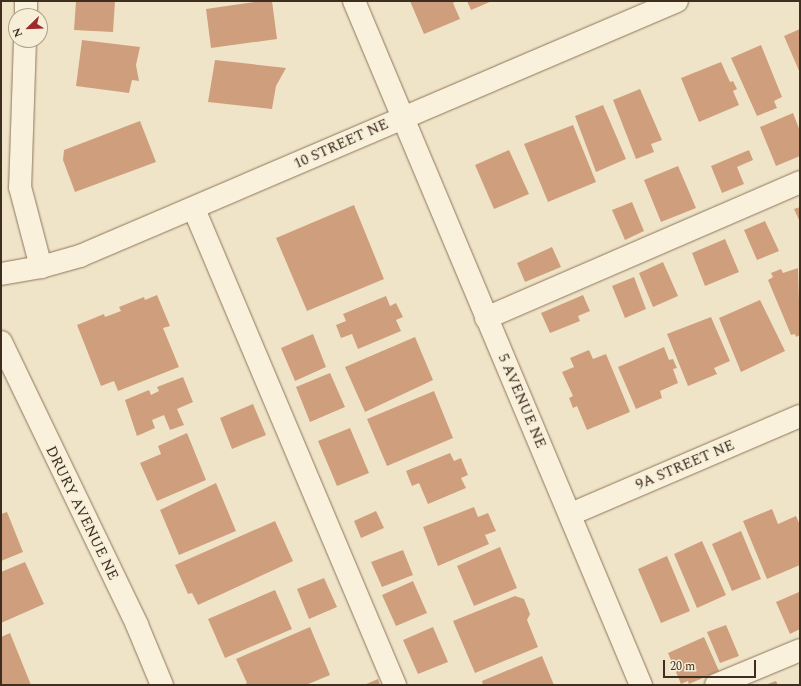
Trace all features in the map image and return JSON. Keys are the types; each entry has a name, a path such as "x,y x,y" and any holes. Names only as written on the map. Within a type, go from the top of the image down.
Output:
{"street":[{"name":"5 AVENUE NE","path":"354,1 401,117 486,318 571,514 641,685"},
{"name":"10 STREET NE","path":"1,274 41,267 80,256 194,209 401,117 677,1"},
{"path":"25,48 20,187 41,267"},
{"path":"486,318 800,182"},
{"path":"194,209 395,685"},
{"name":"DRURY AVENUE NE","path":"1,342 137,625 162,685"},
{"name":"9A STREET NE","path":"571,514 800,416"},
{"path":"716,685 800,650"}],"building":[{"path":"76,1 115,1 113,32 74,30"},
{"path":"262,1 272,1 277,39 211,48 206,9"},
{"path":"410,1 457,1 453,3 460,19 424,34"},
{"path":"467,1 492,1 471,10"},
{"path":"800,29 800,73 784,36"},
{"path":"82,40 140,47 136,65 139,81 132,80 129,93 76,86"},
{"path":"761,45 782,97 774,101 777,108 757,116 731,58"},
{"path":"215,60 286,68 276,86 272,109 208,102"},
{"path":"721,62 730,82 733,81 737,89 733,91 739,105 699,122 681,78"},
{"path":"640,89 662,140 651,144 654,152 636,159 613,100"},
{"path":"603,105 626,159 596,172 575,116"},
{"path":"793,113 800,131 800,156 776,166 760,127"},
{"path":"140,121 156,162 75,192 63,160 64,150"},
{"path":"573,125 596,182 548,202 524,144"},
{"path":"509,150 529,194 494,209 475,165"},
{"path":"749,150 753,160 737,167 744,184 722,193 711,166"},
{"path":"678,166 696,208 661,222 644,180"},
{"path":"632,202 644,231 625,240 612,210"},
{"path":"354,205 384,279 307,311 276,238"},
{"path":"800,207 800,222 794,209"},
{"path":"765,221 779,251 757,260 744,230"},
{"path":"725,239 739,272 705,286 692,253"},
{"path":"552,247 561,267 525,282 517,263"},
{"path":"663,262 678,296 653,307 639,273"},
{"path":"798,268 800,335 796,337 795,334 791,335 768,280 773,277 771,273 781,269 783,273"},
{"path":"634,277 646,309 625,318 612,286"},
{"path":"157,295 170,326 163,328 179,367 118,391 114,381 101,386 77,325 104,314 105,317 121,311 119,307 144,297 145,300"},
{"path":"583,295 590,311 578,316 580,321 550,333 541,313"},
{"path":"386,296 390,306 396,303 403,317 396,320 401,331 358,349 352,334 341,338 336,325 346,321 343,314"},
{"path":"760,300 785,351 741,372 719,318"},
{"path":"711,317 730,361 714,368 717,374 688,386 667,334"},
{"path":"313,334 326,367 295,381 281,348"},
{"path":"415,337 433,380 365,412 345,367"},
{"path":"664,347 669,360 673,359 677,368 673,369 678,383 660,391 662,398 636,409 618,367"},
{"path":"589,350 593,359 606,354 630,412 587,430 577,406 573,408 569,398 573,396 562,372 574,367 570,358"},
{"path":"330,373 345,407 310,422 296,387"},
{"path":"183,377 193,402 177,409 184,425 170,430 164,415 152,420 155,428 137,436 125,400 149,390 151,395 159,391 157,387"},
{"path":"434,391 453,438 387,466 367,419"},
{"path":"253,404 266,435 232,449 220,418"},
{"path":"350,428 369,473 337,486 318,441"},
{"path":"187,433 206,480 157,501 140,463 161,454 158,446"},
{"path":"450,453 454,461 461,458 468,475 461,478 466,488 428,504 419,483 412,486 406,471"},
{"path":"216,483 236,531 179,555 160,510"},
{"path":"474,507 478,517 488,513 496,531 485,535 489,544 438,566 423,527"},
{"path":"772,509 778,524 796,516 800,525 800,565 767,579 743,521"},
{"path":"376,511 384,528 361,538 354,521"},
{"path":"7,512 23,552 1,561 1,514"},
{"path":"275,521 293,561 198,605 192,593 188,594 175,565"},
{"path":"741,531 761,579 732,591 712,544"},
{"path":"702,541 726,595 697,608 674,554"},
{"path":"500,547 517,588 474,606 457,566"},
{"path":"403,550 413,575 382,587 371,562"},
{"path":"667,556 690,611 661,623 638,569"},
{"path":"25,562 44,604 1,623 1,572"},
{"path":"324,578 337,607 309,619 297,589"},
{"path":"413,581 427,613 396,626 382,595"},
{"path":"275,590 292,629 225,658 208,619"},
{"path":"799,592 800,629 790,634 776,602"},
{"path":"515,596 524,599 530,614 527,620 538,647 475,673 453,621"},
{"path":"726,625 739,656 720,663 707,632"},
{"path":"310,627 330,675 306,685 243,685 247,683 236,659"},
{"path":"433,627 448,662 418,674 403,640"},
{"path":"10,633 31,685 1,685 1,637"},
{"path":"704,637 719,671 689,684 688,681 681,684 668,653"},
{"path":"542,656 554,685 483,685 482,681"},
{"path":"378,679 380,685 364,685"},
{"path":"776,681 778,685 765,685"}]}
